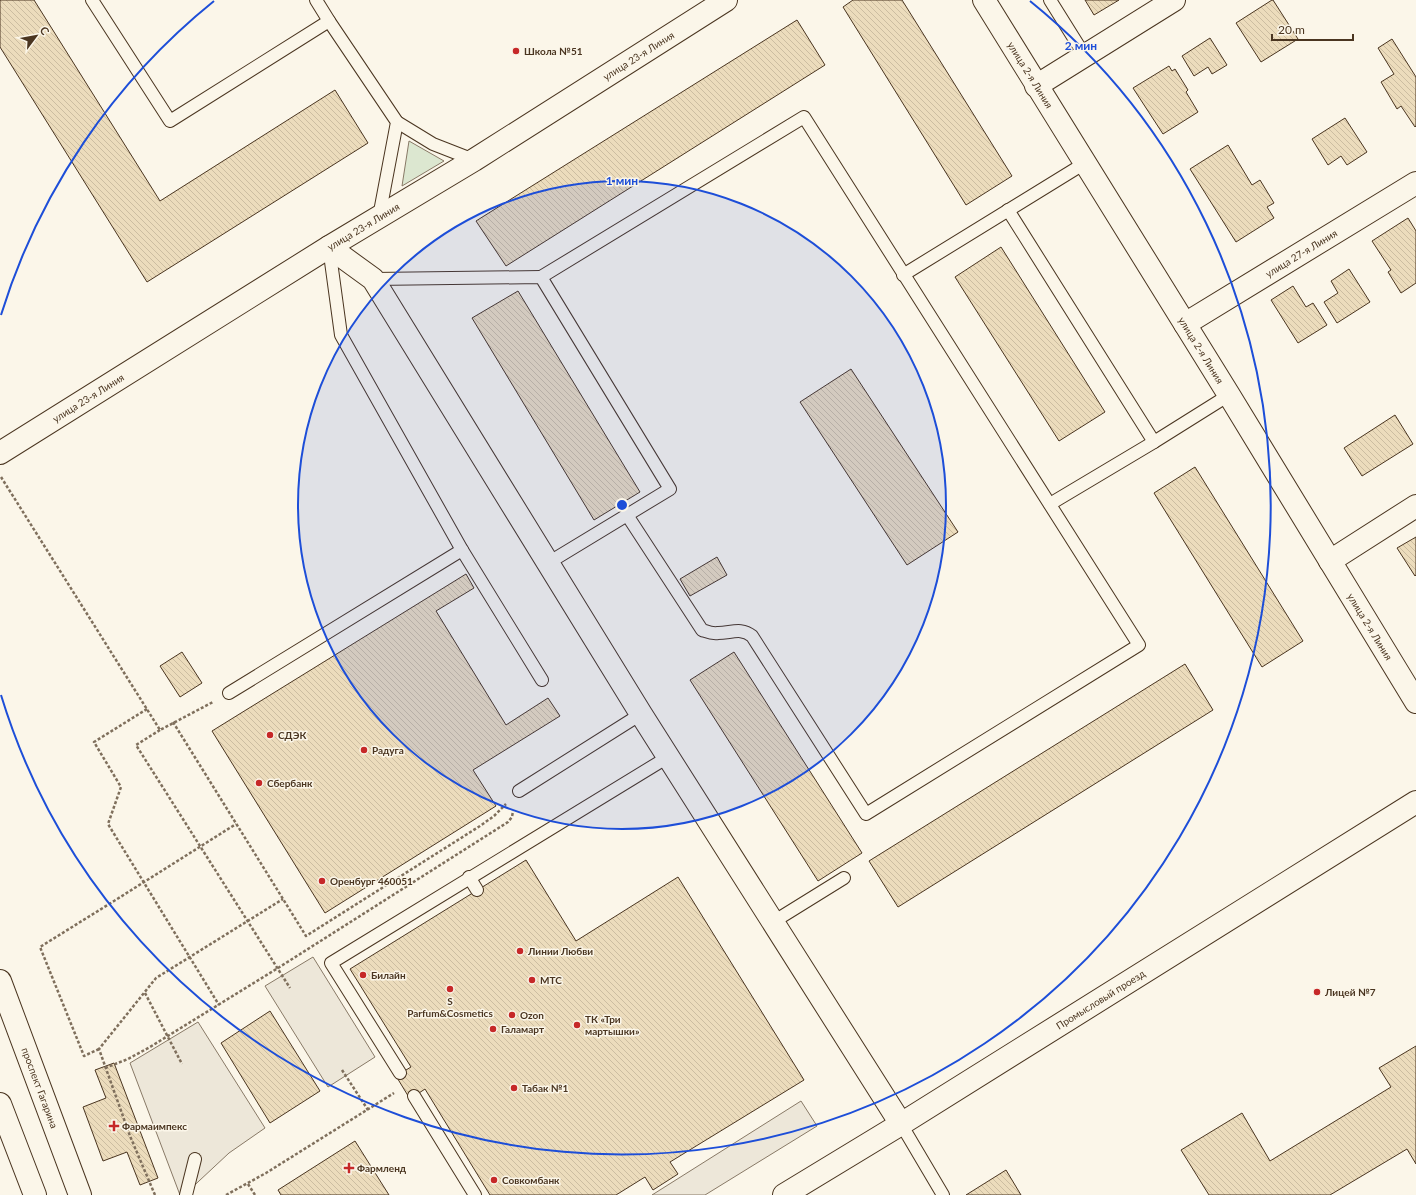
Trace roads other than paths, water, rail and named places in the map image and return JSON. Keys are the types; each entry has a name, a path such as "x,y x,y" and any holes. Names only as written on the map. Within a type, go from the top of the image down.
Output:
{"street":[{"name":"улица 23-я Линия","path":"0,453 379,217 474,160 726,0"},
{"name":"улица 2-я Линия","path":"984,0 1229,395 1416,702"},
{"path":"1036,86 1174,0"},
{"name":"улица 27-я Линия","path":"1185,324 1416,183"},
{"path":"329,248 373,279 641,714 901,1124"},
{"path":"1330,561 1416,506"},
{"name":"Промысловый проезд","path":"784,1195 901,1124 1416,802"},
{"name":"проспект Гагарина","path":"0,981 80,1195"},
{"path":"0,1104 35,1195"}],"lane":[{"path":"92,0 170,120 329,21"},
{"path":"316,0 397,122 433,144 474,160"},
{"path":"1050,0 1085,56"},
{"path":"373,279 541,277 804,117 1139,645 866,814 752,636 747,632 736,631 720,634 702,630 627,515"},
{"path":"379,217 397,122"},
{"path":"903,275 1085,163"},
{"path":"1008,210 1154,442"},
{"path":"329,248 341,335 462,550 542,680"},
{"path":"541,277 670,489 548,563"},
{"path":"1050,504 1229,395"},
{"path":"229,693 462,550"},
{"path":"519,791 641,714"},
{"path":"400,1073 331,963 469,877 668,757"},
{"path":"469,877 477,890"},
{"path":"773,922 844,878"},
{"path":"414,1096 475,1195"},
{"path":"901,1124 943,1195"},
{"path":"186,1195 195,1159"}],"place":[{"name":"Школа №51","path":"516,51"},
{"name":"СДЭК","path":"270,735"},
{"name":"Радуга","path":"364,750"},
{"name":"Сбербанк","path":"259,783"},
{"name":"Оренбург 460051","path":"322,881"},
{"name":"Линии Любви","path":"520,951"},
{"name":"Билайн","path":"363,975"},
{"name":"МТС","path":"532,980"},
{"name":"S Parfum&Cosmetics","path":"450,989"},
{"name":"Лицей №7","path":"1317,992"},
{"name":"Ozon","path":"512,1015"},
{"name":"ТК «Три мартышки»","path":"577,1025"},
{"name":"Галамарт","path":"493,1029"},
{"name":"Табак №1","path":"514,1088"},
{"name":"Фармаимпекс","path":"114,1126"},
{"name":"Фармленд","path":"349,1168"},
{"name":"Совкомбанк","path":"494,1180"}]}
